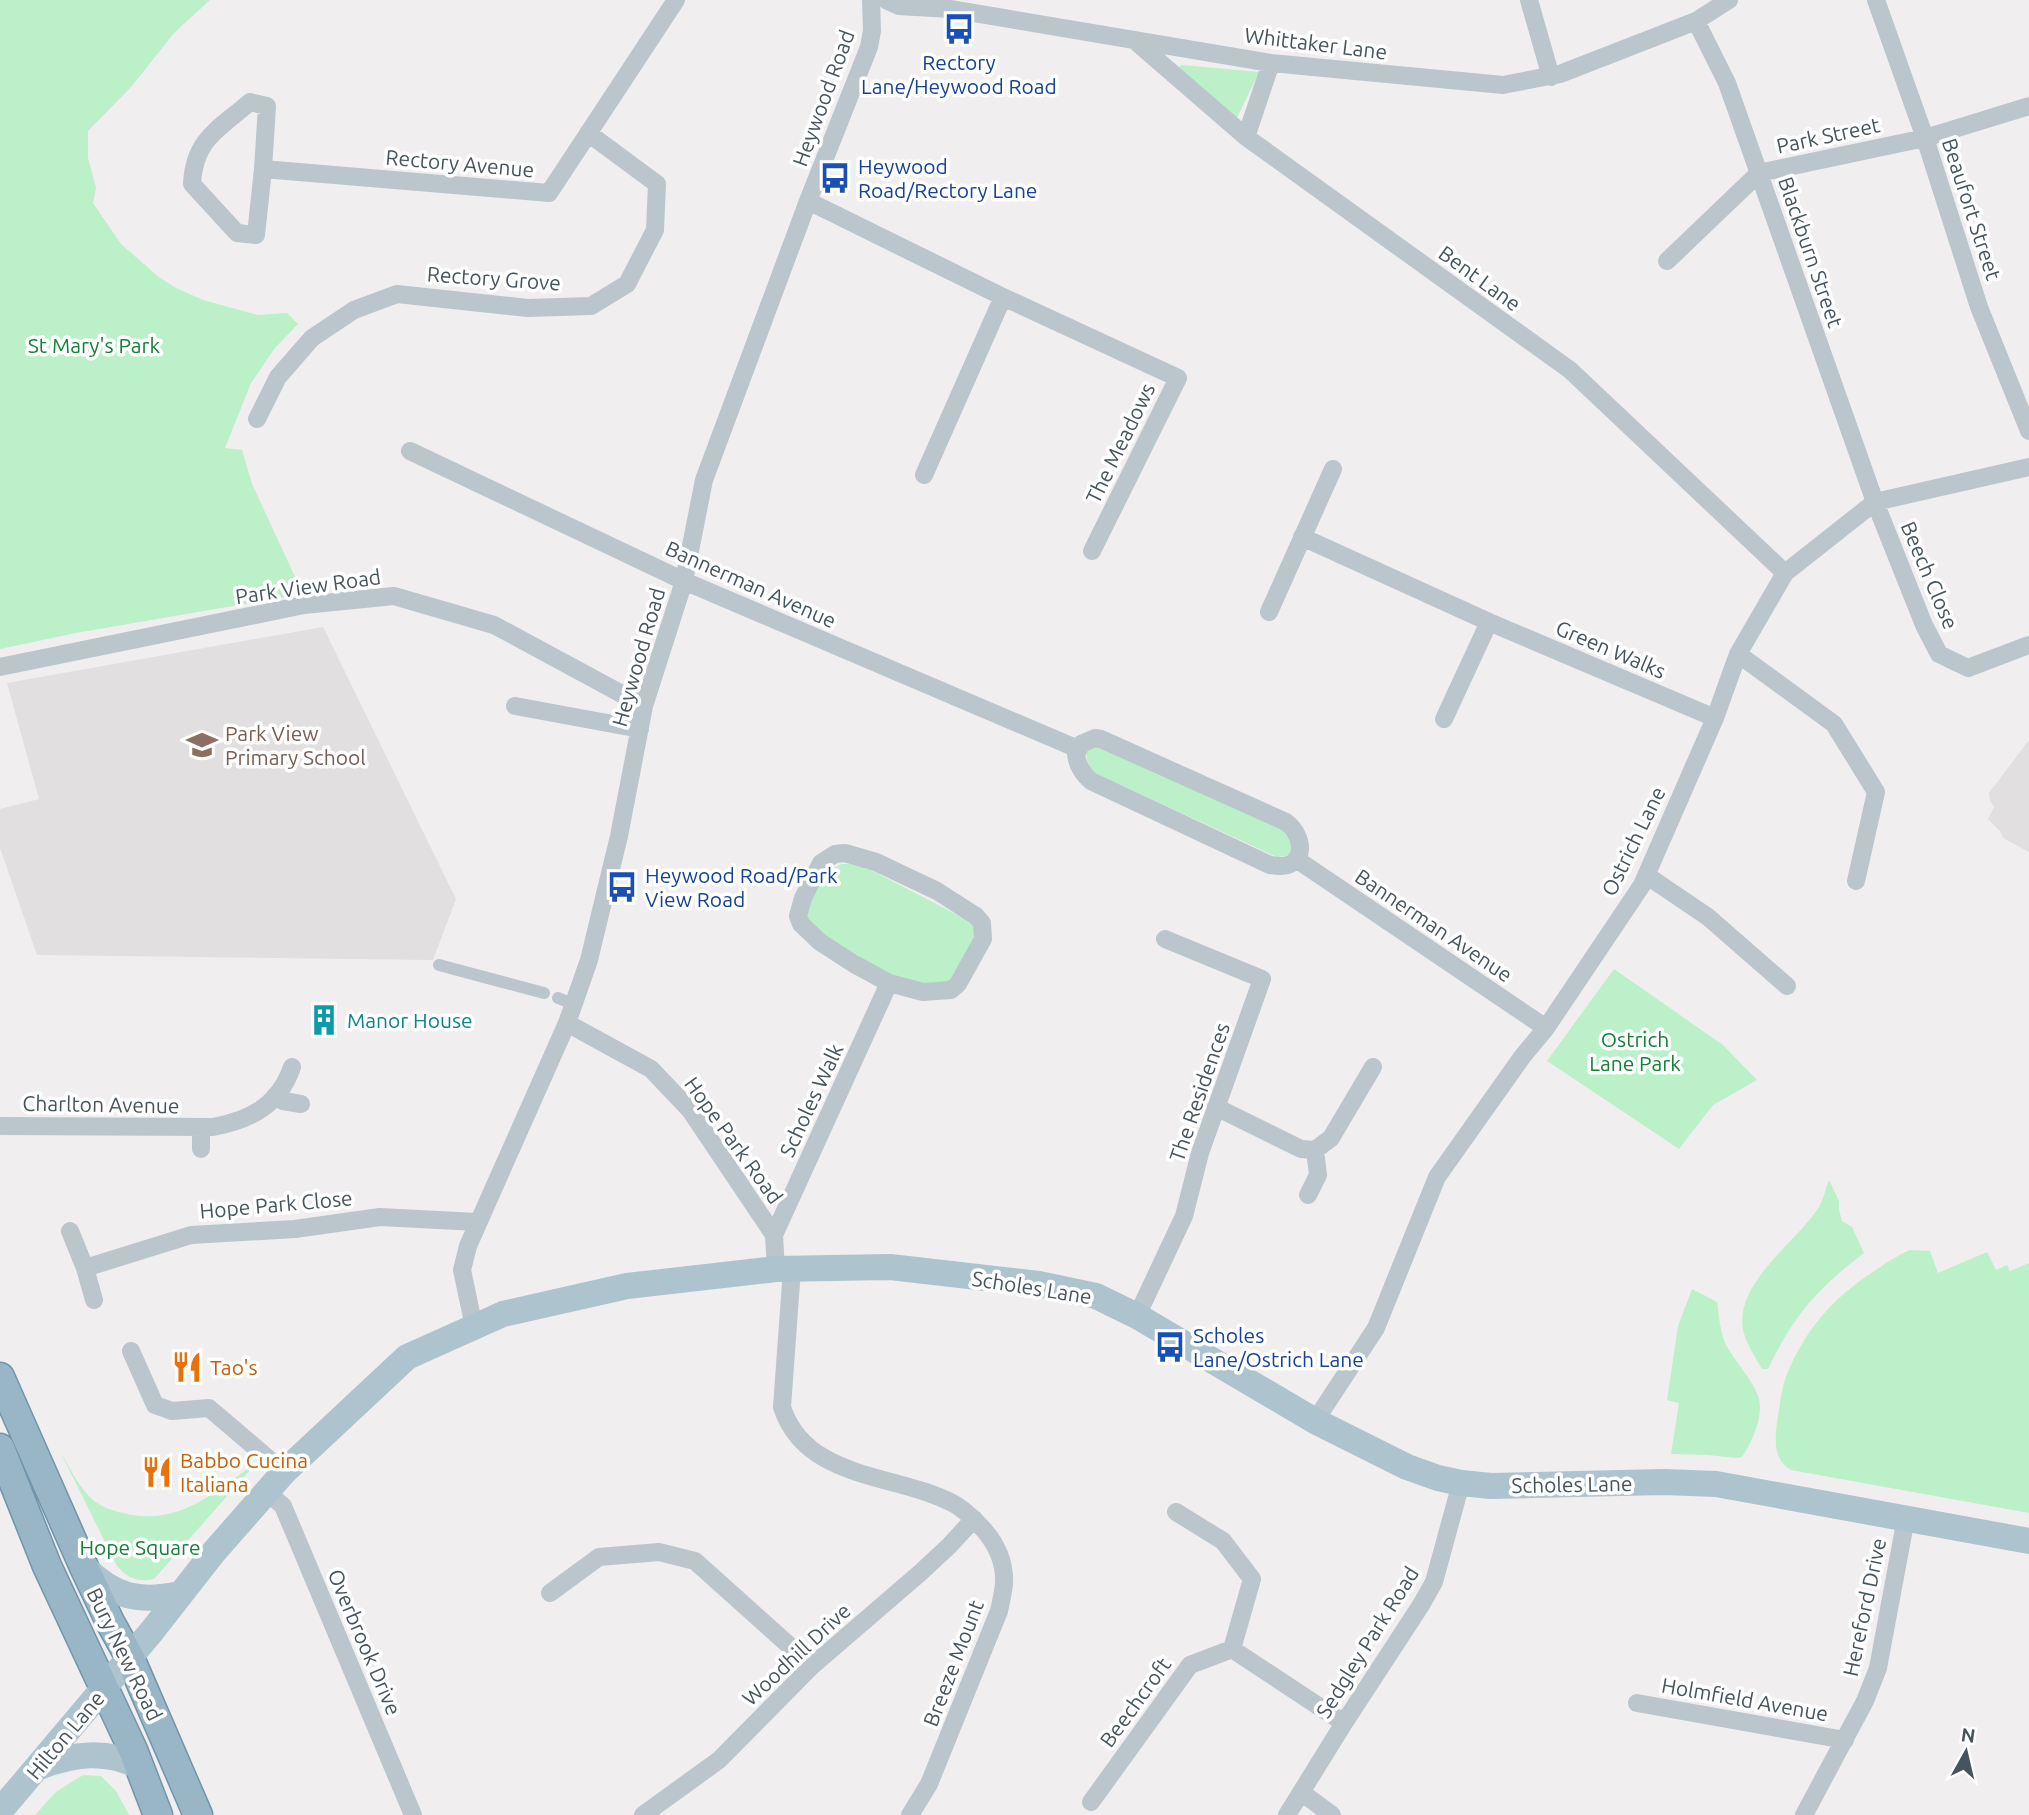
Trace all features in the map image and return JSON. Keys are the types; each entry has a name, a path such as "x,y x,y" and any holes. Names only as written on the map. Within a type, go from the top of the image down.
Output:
{"highway":[{"name":"Bury New Road","path":"0,1377 84,1567 130,1658 198,1815"},
{"name":"Bury New Road","path":"0,1448 47,1566 140,1767 158,1815"}],"main road":[{"name":"Scholes Lane","path":"130,1658 180,1594 284,1472 407,1357 503,1314 779,1256 1039,1284 1096,1296 1138,1316 1315,1421 1406,1467 1461,1483 1491,1486 1664,1482 1716,1484 2029,1541"},
{"path":"84,1567 103,1584 132,1597 148,1599 180,1594"},
{"name":"Hilton Lane","path":"0,1811 130,1658"},
{"path":"39,1767 73,1757 99,1754 140,1767"}],"street":[{"name":"Rectory Avenue","path":"263,169 549,193 676,0"},
{"name":"Heywood Road","path":"474,1326 462,1270 468,1246 567,1023 566,1001 589,960 616,849 645,706 684,581 704,480 808,201 869,47 873,31 871,0"},
{"name":"Whittaker Lane","path":"886,0 899,6 950,9 1271,62 1503,85 1551,76 1696,21 1729,0"},
{"path":"1529,0 1551,76"},
{"name":"Beaufort Street","path":"1876,0 1925,138 1979,307 2029,431"},
{"name":"Blackburn Street","path":"1696,21 1727,83 1875,502"},
{"name":"Bent Lane","path":"1133,39 1246,137 1570,370 1785,573"},
{"path":"1246,137 1271,62"},
{"path":"250,102 267,106 263,169 256,236 237,233 192,184 193,165 203,143 250,102"},
{"name":"Park Street","path":"1667,261 1759,173 1925,138 2029,106"},
{"name":"Rectory Grove","path":"257,419 278,377 312,338 354,310 397,294 528,308 591,306 627,284 655,230 657,184 588,133"},
{"name":"The Meadows","path":"808,201 1003,297 1178,378 1092,551"},
{"path":"924,475 1003,297"},
{"name":"Bannerman Avenue","path":"410,451 684,581 1078,749"},
{"name":"Ostrich Lane","path":"1315,1421 1376,1328 1437,1177 1522,1057 1546,1028 1642,885 1715,718 1738,653 1785,573 1875,502 2029,467"},
{"path":"1269,612 1333,469"},
{"name":"Beech Close","path":"1875,502 1924,625 1939,654 1968,668 2029,645"},
{"name":"Green Walks","path":"1302,537 1489,622 1715,718"},
{"name":"Park View Road","path":"0,667 304,605 394,596 494,625 645,706"},
{"path":"1444,719 1489,622"},
{"path":"1738,653 1833,724 1876,792 1856,881"},
{"path":"515,706 640,729"},
{"path":"1101,739 1281,820 1297,831 1300,841 1296,859 1283,866 1270,865 1091,781 1084,775 1076,760 1078,749 1088,740 1101,739"},
{"path":"845,853 866,858 925,885 976,916 982,923 984,939 963,976 951,990 923,992 889,983 820,942 801,924 798,916 803,898 821,863 835,854 845,853"},
{"name":"Bannerman Avenue","path":"1296,859 1546,1028"},
{"path":"1646,875 1708,917 1787,986"},
{"name":"The Residences","path":"1138,1316 1184,1216 1200,1153 1262,979 1165,939"},
{"path":"439,965 544,993"},
{"name":"Scholes Walk","path":"779,1256 889,983"},
{"name":"Hope Park Road","path":"567,1023 651,1069 690,1110 779,1256"},
{"name":"Charlton Avenue","path":"0,1126 213,1128 236,1123 262,1109 286,1084 292,1067"},
{"path":"1216,1107 1301,1149 1315,1150 1331,1138 1373,1067"},
{"path":"275,1096 283,1101 301,1104"},
{"name":"Charlton Avenue","path":"201,1128 201,1149"},
{"path":"1308,1195 1318,1175 1315,1150"},
{"name":"Hope Park Close","path":"85,1268 191,1236 295,1229 380,1217 477,1222"},
{"path":"70,1231 94,1300"},
{"name":"Breeze Mount","path":"779,1256 782,1407 786,1419 804,1443 825,1460 852,1471 940,1497 958,1506 974,1519 993,1541 1002,1561 1004,1583 999,1611 929,1784 910,1815"},
{"path":"131,1352 155,1405 172,1411 209,1408 284,1472"},
{"name":"Sedgley Park Road","path":"1287,1815 1434,1582 1461,1483"},
{"name":"Overbrook Drive","path":"267,1492 283,1506 414,1815"},
{"path":"1176,1512 1223,1541 1252,1579 1232,1649 1344,1723"},
{"name":"Hereford Drive","path":"1804,1815 1865,1701 1878,1668 1906,1518"},
{"name":"Woodhill Drive","path":"643,1815 719,1760 812,1666 920,1573 974,1519"},
{"path":"550,1593 599,1557 659,1552 695,1561 812,1666"},
{"name":"Beechcroft","path":"1091,1802 1190,1665 1232,1649"},
{"name":"Holmfield Avenue","path":"1637,1703 1845,1740"},
{"path":"1301,1793 1332,1815"}],"shaded area":[{"name":"Park View Primary School","path":"323,627 456,899 433,960 37,955 0,848 0,809 39,799 7,683"},
{"path":"2029,740 2029,852 2003,838 1988,819 1994,807 1989,793"}],"green space":[{"name":"St Mary's Park","path":"0,0 210,0 174,33 132,86 88,131 88,158 96,188 93,203 121,244 160,278 176,288 203,300 258,315 287,313 298,324 275,348 251,383 225,448 242,450 252,484 303,594 76,633 0,649"},
{"path":"1182,65 1259,72 1235,122 1176,69"},
{"path":"1092,746 1102,747 1285,831 1292,843 1292,851 1286,856 1277,857 1097,774 1087,759 1086,752"},
{"path":"841,864 869,869 971,922 976,931 975,938 952,983 937,988 881,972 809,927 809,909 815,891 826,875"},
{"name":"Ostrich Lane Park","path":"1614,969 1723,1045 1757,1080 1713,1105 1679,1149 1547,1061"},
{"path":"1829,1180 1839,1201 1842,1221 1852,1227 1864,1253 1808,1304 1787,1333 1768,1369 1762,1369 1743,1330 1743,1313 1748,1296 1768,1266 1817,1210"},
{"path":"1910,1250 1930,1251 1938,1273 1987,1252 1996,1270 2007,1265 2010,1271 2029,1263 2029,1513 1791,1470 1778,1455 1776,1436 1782,1392 1787,1374 1802,1343 1822,1316 1845,1293 1886,1263"},
{"path":"1692,1289 1717,1302 1726,1345 1758,1396 1759,1419 1742,1457 1671,1454 1679,1403 1667,1400 1678,1326"},
{"name":"Hope Square","path":"60,1451 79,1483 93,1500 115,1511 143,1516 162,1515 195,1504 258,1461 154,1579 138,1580 125,1574 117,1566"},
{"path":"83,1775 101,1776 116,1791 129,1815 35,1815 56,1792"}],"place":[{"name":"Rectory Lane/Heywood Road","path":"959,29"},
{"name":"Heywood Road/Rectory Lane","path":"835,178"},
{"name":"Park View Primary School","path":"202,745"},
{"name":"Heywood Road/Park View Road","path":"622,887"},
{"name":"Manor House","path":"324,1020"},
{"name":"Scholes Lane/Ostrich Lane","path":"1170,1347"},
{"name":"Tao's","path":"187,1367"},
{"name":"Babbo Cucina Italiana","path":"157,1472"}]}
